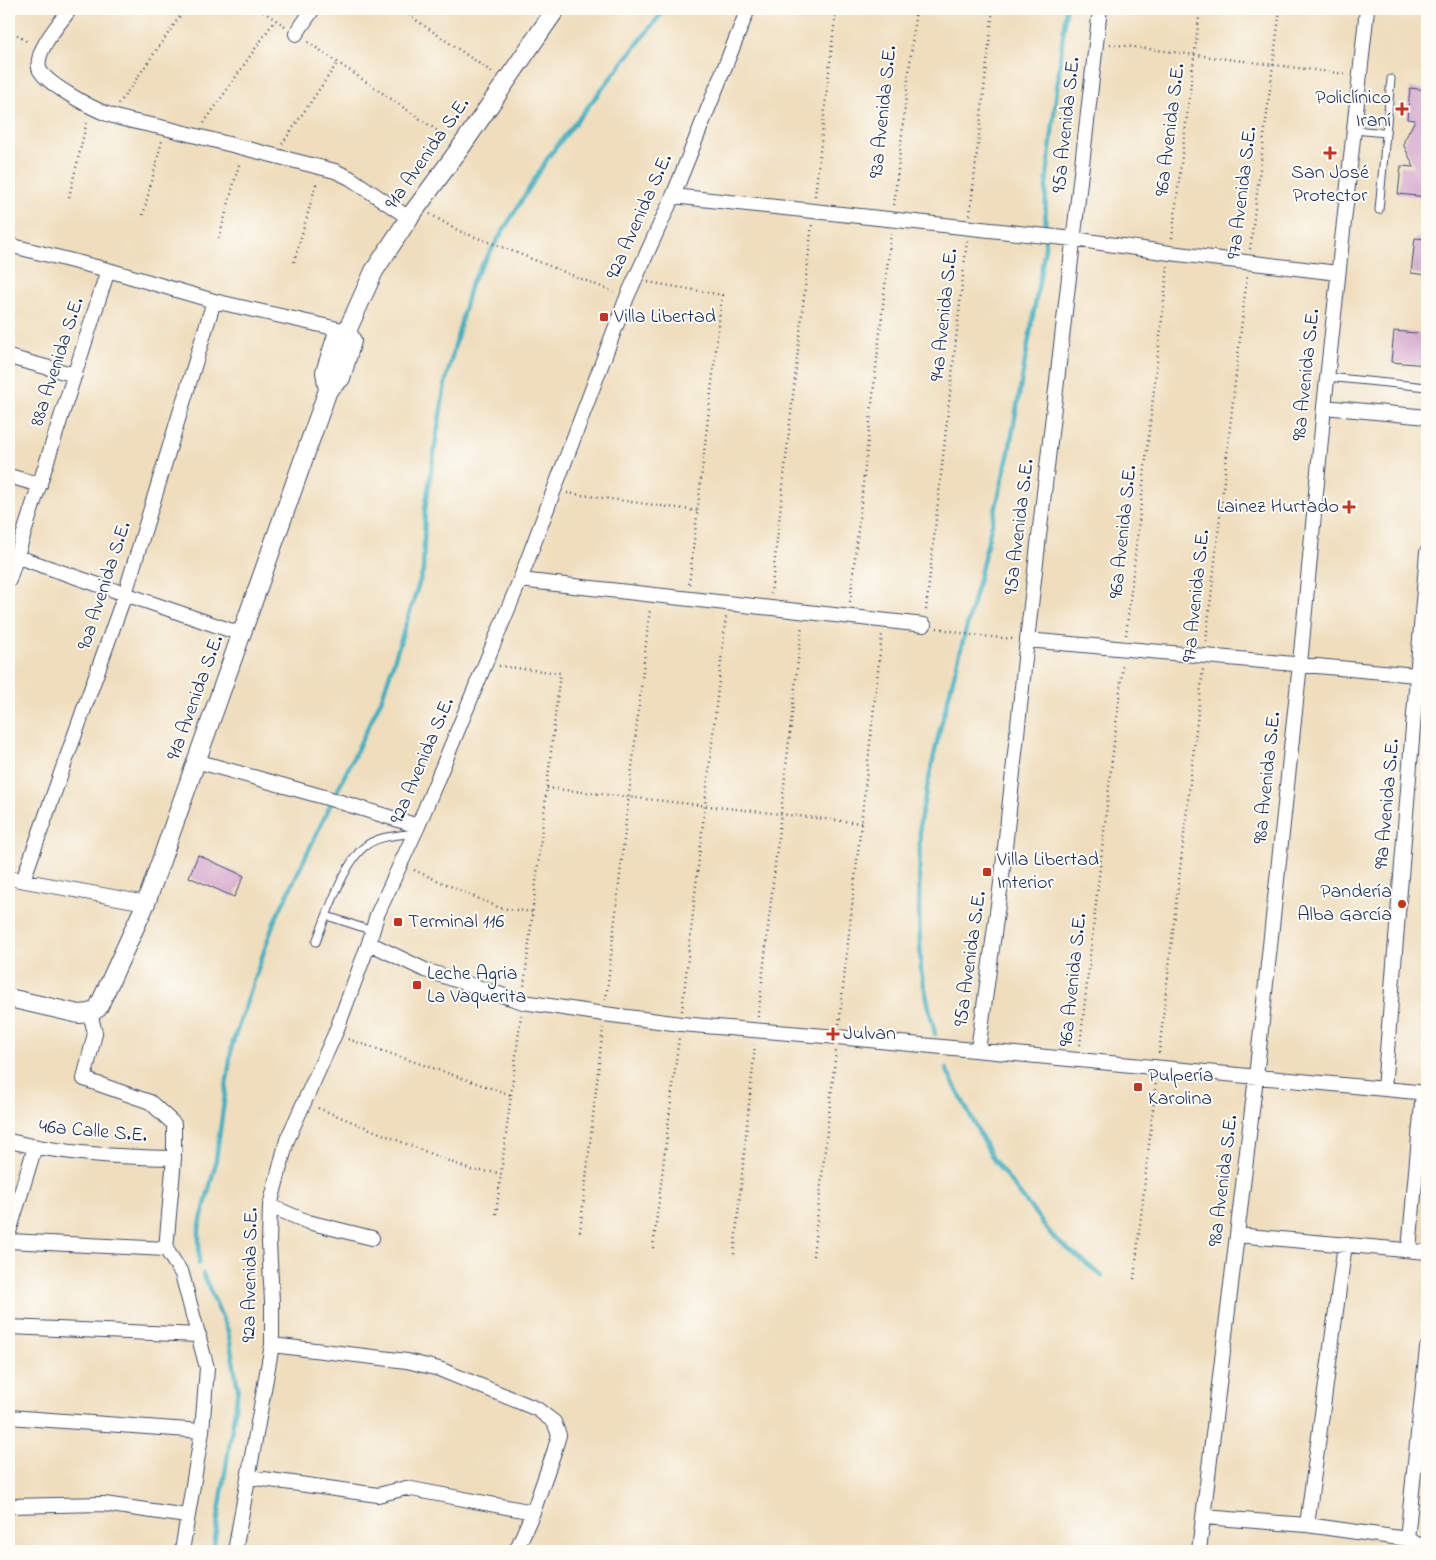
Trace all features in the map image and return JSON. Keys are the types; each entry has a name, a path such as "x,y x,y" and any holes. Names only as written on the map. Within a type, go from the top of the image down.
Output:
{"street":[{"path":"70,9 40,56 39,70 45,78 90,107 111,116 195,135 335,171 413,212"},
{"path":"296,34 313,9"},
{"name":"91a Avenida S.E.","path":"90,1013 98,1008 146,903 328,390 325,372 336,338 347,331 374,271 413,212 461,147 556,9"},
{"name":"92a Avenida S.E.","path":"235,1551 272,1345 269,1243 270,1206 287,1140 335,1034 371,937 377,915 417,830 520,580 627,297 673,196 748,9"},
{"name":"95a Avenida S.E.","path":"978,1050 1002,876 1027,640 1100,9"},
{"name":"98a Avenida S.E.","path":"1199,1551 1256,1076 1300,664 1327,377 1367,9"},
{"path":"673,196 1074,239 1170,253 1338,273"},
{"path":"9,245 108,270 214,301 347,331"},
{"name":"88a Avenida S.E.","path":"9,580 13,555 40,485 108,270"},
{"name":"90a Avenida S.E.","path":"23,880 125,594 214,301"},
{"path":"9,357 75,375"},
{"path":"1324,406 1427,417"},
{"path":"9,476 40,485"},
{"name":"99a Avenida S.E.","path":"1384,1089 1423,676 1427,552"},
{"path":"13,555 241,634"},
{"path":"520,580 924,625"},
{"path":"1027,640 1423,676"},
{"path":"196,761 342,802 417,830"},
{"path":"9,878 146,903"},
{"path":"371,937 425,970 523,1002 604,1014 681,1024 838,1037 1425,1093 1409,1250"},
{"path":"9,998 79,1014 90,1013 95,1033 84,1079 150,1102 174,1124 174,1158 166,1249 182,1274 207,1368 202,1431 182,1551"},
{"name":"46a Calle S.E.","path":"9,1141 35,1147 121,1157 174,1158"},
{"path":"9,1232 35,1147"},
{"path":"270,1206 308,1222 372,1238"},
{"path":"1238,1235 1427,1252"},
{"path":"9,1241 166,1249"},
{"path":"1307,1525 1345,1244"},
{"path":"9,1327 199,1335"},
{"path":"272,1345 407,1361 439,1369 537,1409 554,1422 559,1435 554,1452 533,1512 516,1551"},
{"path":"1407,1539 1427,1348"},
{"path":"9,1418 202,1431"},
{"path":"249,1477 378,1495 406,1488 533,1512"},
{"path":"9,1506 104,1504 188,1516"},
{"path":"1204,1517 1307,1525 1407,1539 1427,1549"}],"lane":[{"path":"1379,210 1391,79"},
{"path":"1354,130 1386,133"},
{"path":"1327,377 1427,387"},
{"path":"316,942 350,862 364,846 388,836 417,830"},
{"path":"327,916 371,937"}],"path":[{"path":"111,116 185,9"},
{"path":"259,9 461,147"},
{"path":"400,9 506,81"},
{"path":"769,608 836,9"},
{"name":"93a Avenida S.E.","path":"848,616 916,9"},
{"name":"94a Avenida S.E.","path":"924,625 993,9"},
{"name":"96a Avenida S.E.","path":"1078,1060 1170,253 1200,9"},
{"name":"97a Avenida S.E.","path":"1134,1278 1248,262 1280,9"},
{"path":"195,135 275,20"},
{"path":"9,28 40,56"},
{"path":"1096,43 1360,76"},
{"path":"274,155 338,62"},
{"path":"69,197 90,107"},
{"path":"142,215 165,128"},
{"path":"218,238 243,148"},
{"path":"294,262 320,167"},
{"path":"413,212 627,297"},
{"path":"634,280 722,295 688,598"},
{"path":"553,491 698,511"},
{"path":"580,1232 651,594"},
{"path":"653,1248 681,1024 728,603"},
{"path":"734,1254 803,611"},
{"path":"813,1256 884,620"},
{"path":"924,625 971,635 1027,640"},
{"path":"485,665 560,673 523,1002 496,1214"},
{"path":"547,788 862,823"},
{"path":"402,864 500,908 533,912"},
{"path":"335,1034 511,1095"},
{"path":"305,1103 471,1170 501,1173"}],"building":[{"path":"1410,88 1427,90 1427,197 1398,194 1401,166 1414,167 1404,146 1404,141 1415,120 1407,119"},
{"path":"1415,238 1427,239 1427,275 1411,273"},
{"path":"1394,331 1427,334 1427,365 1391,362"},
{"path":"198,855 244,876 234,897 189,877"}],"waterway":[{"path":"199,1264 199,1228 215,1166 232,1045 274,922 382,698 423,571 425,509 445,384 471,283 549,156 665,9"},
{"path":"935,1034 921,972 919,915 920,821 938,737 977,587 1009,452 1045,248 1046,186 1066,9"},
{"path":"946,1069 993,1159 1054,1238 1102,1276"},
{"path":"203,1274 228,1331 238,1389 213,1551"}],"place":[{"name":"Policlínico Iraní","path":"1402,109"},
{"name":"San José Protector","path":"1330,153"},
{"name":"Villa Libertad","path":"604,317"},
{"name":"Lainez Hurtado","path":"1349,507"},
{"name":"Villa Libertad Interior","path":"987,872"},
{"name":"Pandería Alba García","path":"1402,904"},
{"name":"Terminal 116","path":"398,922"},
{"name":"Leche Agria La Vaquerita","path":"417,985"},
{"name":"Julvan","path":"833,1034"},
{"name":"Pulpería Karolina","path":"1138,1087"}]}
